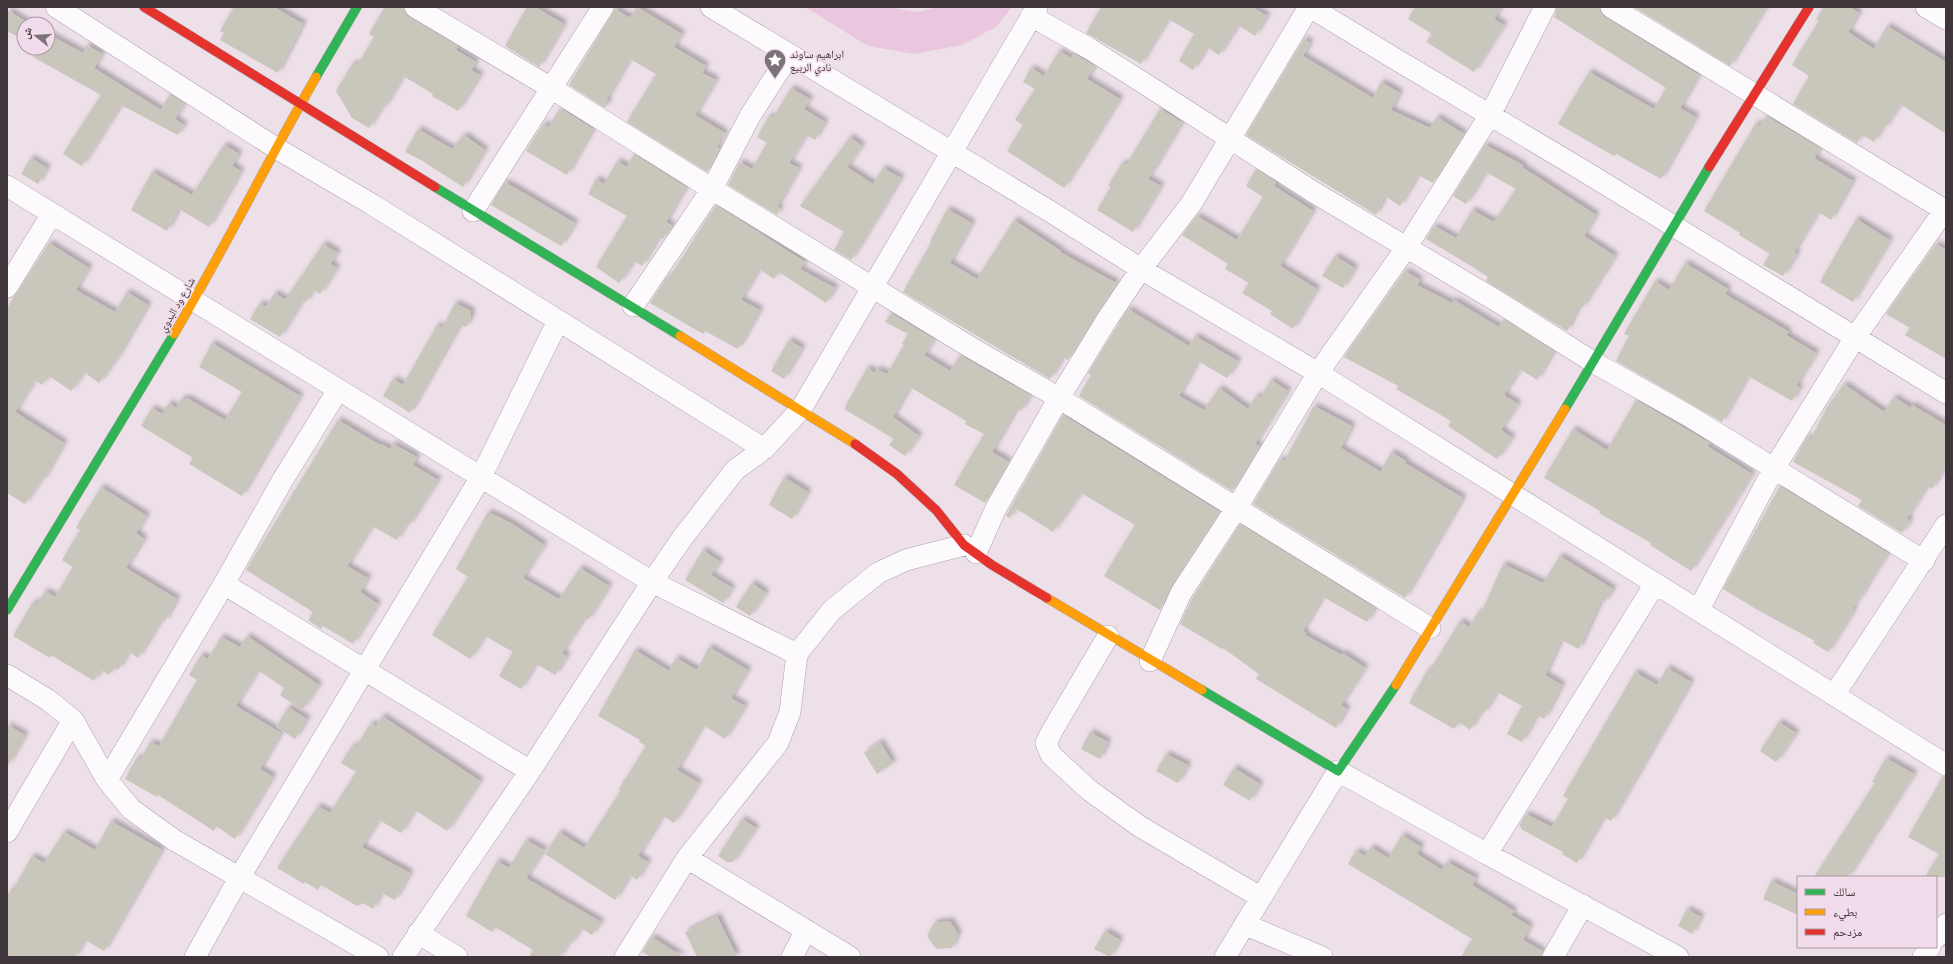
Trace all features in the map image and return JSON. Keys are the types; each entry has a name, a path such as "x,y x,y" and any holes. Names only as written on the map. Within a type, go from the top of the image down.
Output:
{"street":[{"path":"56,7 276,148 373,205 764,449"},
{"path":"144,7 300,105 847,438 897,474 936,510 970,549 1011,578 1338,771 1487,854 1678,957"},
{"name":"شارع ود البدوي","path":"7,608 194,300 276,148 357,7"},
{"path":"415,7 551,88 712,189 970,347 1059,398 1430,628"},
{"path":"473,211 603,7"},
{"path":"711,7 788,55 1050,212 1141,269 1318,373 1655,584 1699,609 1946,765"},
{"path":"970,549 996,508 1059,398 1108,318 1141,269 1191,204 1310,7 1856,336 1946,393"},
{"path":"1150,661 1181,593 1237,507 1318,373 1406,248 1490,115 1545,7"},
{"path":"1611,7 1946,209 1856,336 1773,470 1699,609"},
{"path":"1225,957 1246,925 1260,898 1338,771 1366,730 1430,628 1593,362 1673,226 1809,7"},
{"path":"1926,7 1946,19"},
{"path":"403,957 530,771 652,582 683,537 735,470 764,449 801,409 1034,12 1315,193 1500,303 1593,362 1688,416 1773,470 1924,561"},
{"path":"632,306 712,189 750,116 788,55"},
{"path":"7,186 652,582 797,654"},
{"path":"7,287 52,214"},
{"path":"195,957 239,878 363,670 481,477 558,321"},
{"path":"107,780 224,584 282,481 338,390"},
{"path":"1834,695 1924,561 1946,525"},
{"path":"625,957 687,858 778,743 790,712 797,654 832,610 878,573 906,560 929,552 970,549"},
{"path":"224,584 530,771"},
{"path":"1487,854 1655,584"},
{"path":"1108,636 1046,743 1051,755 1089,790 1139,826 1260,898"},
{"path":"7,675 48,700 73,720 107,780 131,808 174,840 378,957"},
{"path":"7,832 73,720"},
{"path":"687,858 850,957"},
{"path":"1553,957 1583,906"},
{"path":"1937,937 1946,924"},
{"path":"1246,925 1322,957"},
{"path":"792,957 806,930"},
{"path":"418,933 457,957"},
{"path":"1923,957 1929,948"}],"shaded area":[{"path":"805,7 889,7 917,12 938,7 1012,7 996,27 962,45 914,54 868,46"}],"building":[{"path":"234,7 274,7 303,24 278,73 220,40 224,33 220,31"},
{"path":"385,7 403,8 409,17 458,46 456,50 476,62 471,70 480,75 458,111 432,96 433,94 403,76 384,108 382,107 369,128 352,118 336,91 353,63 357,66 374,37 369,34"},
{"path":"527,7 535,7 564,24 539,67 505,46"},
{"path":"637,7 682,34 674,47 706,66 702,73 716,80 695,115 725,133 717,147 719,149 707,172 627,122 656,74 630,59 606,100 609,102 605,108 569,85 615,9 630,18"},
{"path":"1101,7 1252,7 1267,16 1255,36 1238,25 1219,55 1207,47 1193,70 1179,61 1194,34 1168,19 1141,64 1086,33"},
{"path":"1415,7 1501,7 1494,19 1504,25 1474,72 1426,42 1432,34 1408,19"},
{"path":"1557,7 1599,7 1601,13 1605,17 1699,75 1680,108 1696,117 1661,179 1616,154 1614,156 1558,124 1589,72 1654,109 1666,88 1554,17"},
{"path":"1634,7 1766,7 1730,66"},
{"path":"1824,7 1850,7 1859,13 1848,32 1874,49 1887,26 1946,62 1946,134 1900,104 1874,142 1862,135 1857,143 1793,104 1809,76 1792,65 1819,21 1816,19"},
{"path":"7,10 17,16 16,36 7,31"},
{"path":"56,38 83,53 87,45 102,54 94,68 161,110 170,94 184,103 175,119 184,125 178,135 121,105 82,166 63,154 101,95 33,57 56,56"},
{"path":"1304,39 1310,43 1303,56 1373,98 1381,82 1400,93 1391,110 1430,128 1437,117 1464,134 1433,183 1418,175 1400,206 1385,196 1376,215 1246,135"},
{"path":"1059,51 1071,58 1074,54 1095,66 1087,79 1120,99 1064,188 1007,151 1023,125 1015,120 1035,89 1023,82 1031,68 1044,76"},
{"path":"791,88 810,99 804,109 825,122 815,140 806,135 789,163 799,168 777,207 780,209 777,215 728,185 740,162 752,169 767,143 757,137 769,116 773,118"},
{"path":"560,108 593,129 567,175 526,151 542,126 544,124 549,127"},
{"path":"1160,109 1182,122 1148,179 1161,186 1133,232 1097,210 1111,187 1108,186 1122,163 1126,165"},
{"path":"1766,116 1820,148 1814,158 1853,181 1831,220 1818,212 1794,252 1797,254 1783,276 1763,265 1770,254 1739,235 1740,233 1704,211 1756,123 1760,126"},
{"path":"418,129 452,149 464,135 485,150 463,187 421,160 405,152"},
{"path":"850,137 862,146 847,167 873,184 883,168 901,178 851,260 834,250 844,232 800,206"},
{"path":"224,145 239,154 232,166 241,171 209,227 179,209 167,231 131,210 152,172 192,195"},
{"path":"1485,145 1523,165 1522,167 1596,215 1584,236 1615,256 1582,308 1579,306 1567,331 1486,281 1488,277 1426,239 1434,226 1456,238 1472,210 1494,222 1516,189 1486,172 1466,204 1453,196"},
{"path":"634,154 686,187 666,222 672,226 663,239 659,237 642,266 634,261 619,283 596,267 627,216 588,194 596,179 604,184 617,161 627,167"},
{"path":"31,158 47,168 38,184 21,174"},
{"path":"1256,169 1276,182 1274,186 1313,211 1280,266 1317,289 1293,329 1270,314 1272,311 1242,293 1249,283 1225,269 1228,264 1182,235 1197,216 1237,240 1263,197 1246,186"},
{"path":"505,182 575,223 561,246 491,205"},
{"path":"716,205 805,262 800,269 835,288 826,303 779,272 774,279 759,269 741,300 760,310 738,349 705,331 703,334 650,303 667,277 669,278"},
{"path":"947,209 972,223 950,263 977,279 1014,220 1061,251 1060,252 1116,283 1068,360 1063,357 1050,379 903,292 931,243 930,242"},
{"path":"1856,219 1890,240 1853,302 1820,282"},
{"path":"49,243 89,268 76,290 115,312 127,292 148,305 119,355 99,383 84,372 71,391 49,376 42,385 35,380 15,412 64,443 43,480 41,480 25,504 7,493 7,308"},
{"path":"323,244 338,253 330,264 337,268 320,294 314,290 305,303 302,301 280,337 250,319 260,303 266,307 275,293 285,300"},
{"path":"1936,244 1946,250 1946,359 1905,335 1910,328 1886,314"},
{"path":"1335,256 1355,268 1343,288 1322,276"},
{"path":"1685,263 1728,289 1725,294 1789,332 1786,335 1816,353 1796,386 1800,388 1792,401 1748,376 1722,422 1616,361 1629,336 1624,334 1655,281 1669,290"},
{"path":"1405,271 1420,280 1417,285 1452,303 1454,300 1499,327 1504,319 1554,351 1537,380 1520,369 1504,395 1518,404 1501,430 1512,438 1497,459 1448,426 1451,421 1396,389 1398,386 1344,357"},
{"path":"455,303 471,311 471,318 466,327 460,325 410,413 383,396 393,379 403,385 437,325 442,328"},
{"path":"1128,309 1189,346 1195,336 1238,361 1227,378 1198,361 1179,396 1204,410 1219,388 1248,409 1256,396 1260,398 1271,380 1288,391 1255,444 1260,446 1232,491 1079,396 1091,375 1088,373"},
{"path":"891,313 934,339 924,355 950,371 960,355 1030,395 1021,411 1017,408 992,452 1009,462 985,503 954,485 984,434 965,424 966,421 910,387 893,417 919,436 905,456 889,445 894,439 844,409 867,368 875,373 877,369 887,374 904,345 902,344 908,334 885,322"},
{"path":"789,340 802,348 784,379 771,371"},
{"path":"212,343 300,396 242,496 189,464 193,458 141,426 152,408 162,414 169,403 176,408 182,398 186,400 187,398 225,420 242,392 199,367"},
{"path":"1844,384 1884,412 1894,397 1911,408 1912,405 1946,425 1946,465 1932,489 1927,486 1907,518 1910,521 1902,533 1858,506 1862,500 1793,462 1807,437 1811,439 1827,407"},
{"path":"1636,400 1710,443 1707,446 1752,474 1691,571 1650,545 1651,543 1599,513 1600,511 1544,478 1573,429 1607,450"},
{"path":"1314,406 1352,426 1341,448 1381,472 1391,452 1406,461 1405,463 1463,498 1405,598 1253,504 1280,459 1284,462"},
{"path":"1063,415 1220,512 1171,586 1160,610 1104,576 1135,525 1081,493 1053,532 1015,508 1010,518 1006,516"},
{"path":"338,420 380,445 381,444 390,449 393,444 417,457 413,465 438,480 409,525 407,523 397,540 372,526 347,566 368,578 360,592 378,604 353,644 323,626 321,629 308,620 313,612 246,570"},
{"path":"784,477 808,492 792,519 769,505"},
{"path":"1780,486 1888,553 1852,609 1854,610 1828,652 1813,643 1815,641 1723,589"},
{"path":"101,487 147,516 136,533 144,539 126,568 177,599 165,621 162,619 138,658 129,652 118,670 114,667 109,675 101,670 94,681 51,655 50,658 13,636 33,602 37,604 45,591 55,597 73,567 62,560 80,530 76,528"},
{"path":"488,512 511,523 544,545 523,578 559,599 580,568 609,586 588,620 585,617 562,653 567,656 555,675 538,665 535,665 521,689 499,676 513,652 485,636 470,659 432,635 468,577 456,569"},
{"path":"1240,524 1375,608 1367,622 1323,597 1303,631 1306,633 1305,635 1342,655 1343,653 1365,668 1341,705 1347,709 1336,728 1256,679 1259,674 1223,648 1222,649 1180,624 1192,599"},
{"path":"703,550 720,562 711,575 732,588 723,603 685,580"},
{"path":"1560,556 1613,589 1605,602 1601,600 1579,649 1561,640 1545,675 1562,685 1544,719 1537,715 1522,742 1507,734 1522,706 1497,692 1484,713 1481,712 1470,730 1459,722 1454,729 1409,703 1428,669 1430,670 1460,621 1469,627 1479,611 1481,613 1503,564 1543,583"},
{"path":"752,583 766,593 750,616 736,607"},
{"path":"247,636 319,685 302,710 280,695 284,688 258,670 236,706 281,733 260,769 273,777 235,839 216,826 214,831 158,795 157,797 125,779 137,757 141,760 150,742 159,746 197,680 189,675 201,655 208,659 221,637 240,647"},
{"path":"709,647 748,670 731,698 745,706 725,739 703,725 677,770 699,783 674,823 663,816 638,856 648,862 637,880 630,875 615,900 545,854 559,832 584,848 621,790 619,789 646,746 639,742 640,740 598,716 635,650 669,671 676,658 697,670"},
{"path":"1667,668 1691,682 1611,821 1604,817 1577,863 1562,854 1563,852 1521,829 1519,826 1526,814 1552,827 1568,799 1563,796 1635,672 1657,685"},
{"path":"288,707 307,719 295,739 276,727"},
{"path":"382,716 480,781 447,831 415,810 401,833 379,820 362,847 410,873 395,900 381,893 373,909 363,903 357,906 321,885 318,890 305,882 304,884 277,868 318,806 330,813 356,772 341,763 352,746 355,748 371,723 376,726"},
{"path":"1779,722 1796,733 1776,762 1760,751"},
{"path":"7,725 25,735 7,767"},
{"path":"1090,732 1108,742 1100,759 1081,749"},
{"path":"880,742 893,763 877,774 864,753"},
{"path":"1166,754 1188,765 1178,783 1156,771"},
{"path":"1886,758 1914,774 1849,876 1815,876 1875,783 1872,782"},
{"path":"1234,768 1260,784 1250,801 1223,785"},
{"path":"1943,776 1946,777 1946,877 1926,876 1939,854 1908,837"},
{"path":"742,819 756,828 733,862 727,862 718,856"},
{"path":"111,821 162,850 104,951 85,940 75,957 7,957 7,896 13,887 14,888 32,856 44,863 64,832 95,850"},
{"path":"1402,835 1421,847 1417,854 1442,870 1447,862 1476,878 1472,885 1514,911 1511,915 1530,926 1523,940 1542,951 1541,957 1461,957 1472,939 1348,864 1356,851 1365,856 1371,847 1388,858"},
{"path":"526,840 544,850 526,878 601,922 592,935 581,928 571,944 568,943 560,957 529,957 533,950 495,927 492,932 466,916 497,861 509,868"},
{"path":"1771,881 1797,894 1797,915 1763,899"},
{"path":"1687,909 1701,917 1692,934 1678,926"},
{"path":"717,916 737,957 697,957 685,932"},
{"path":"950,921 958,934 952,948 936,949 927,936 934,923"},
{"path":"1105,931 1120,940 1110,957 1094,949"},
{"path":"652,937 683,957 651,957 642,952"}],"traffic: fast":[{"path":"316,77 357,7"},
{"path":"1565,409 1709,167"},
{"path":"435,187 680,336"},
{"path":"7,610 174,334"},
{"path":"1202,690 1338,771 1396,685"}],"traffic: slow":[{"path":"174,334 316,77"},
{"path":"680,336 855,444"},
{"path":"1396,685 1565,409"},
{"path":"1047,598 1202,690"}],"traffic: jam":[{"path":"144,7 435,187"},
{"path":"1709,167 1809,7"},
{"path":"855,444 897,474 936,510 964,545 992,565 1047,598"}],"place":[{"name":"ابراهيم ساوند نادي الربيع","path":"775,80"}]}
